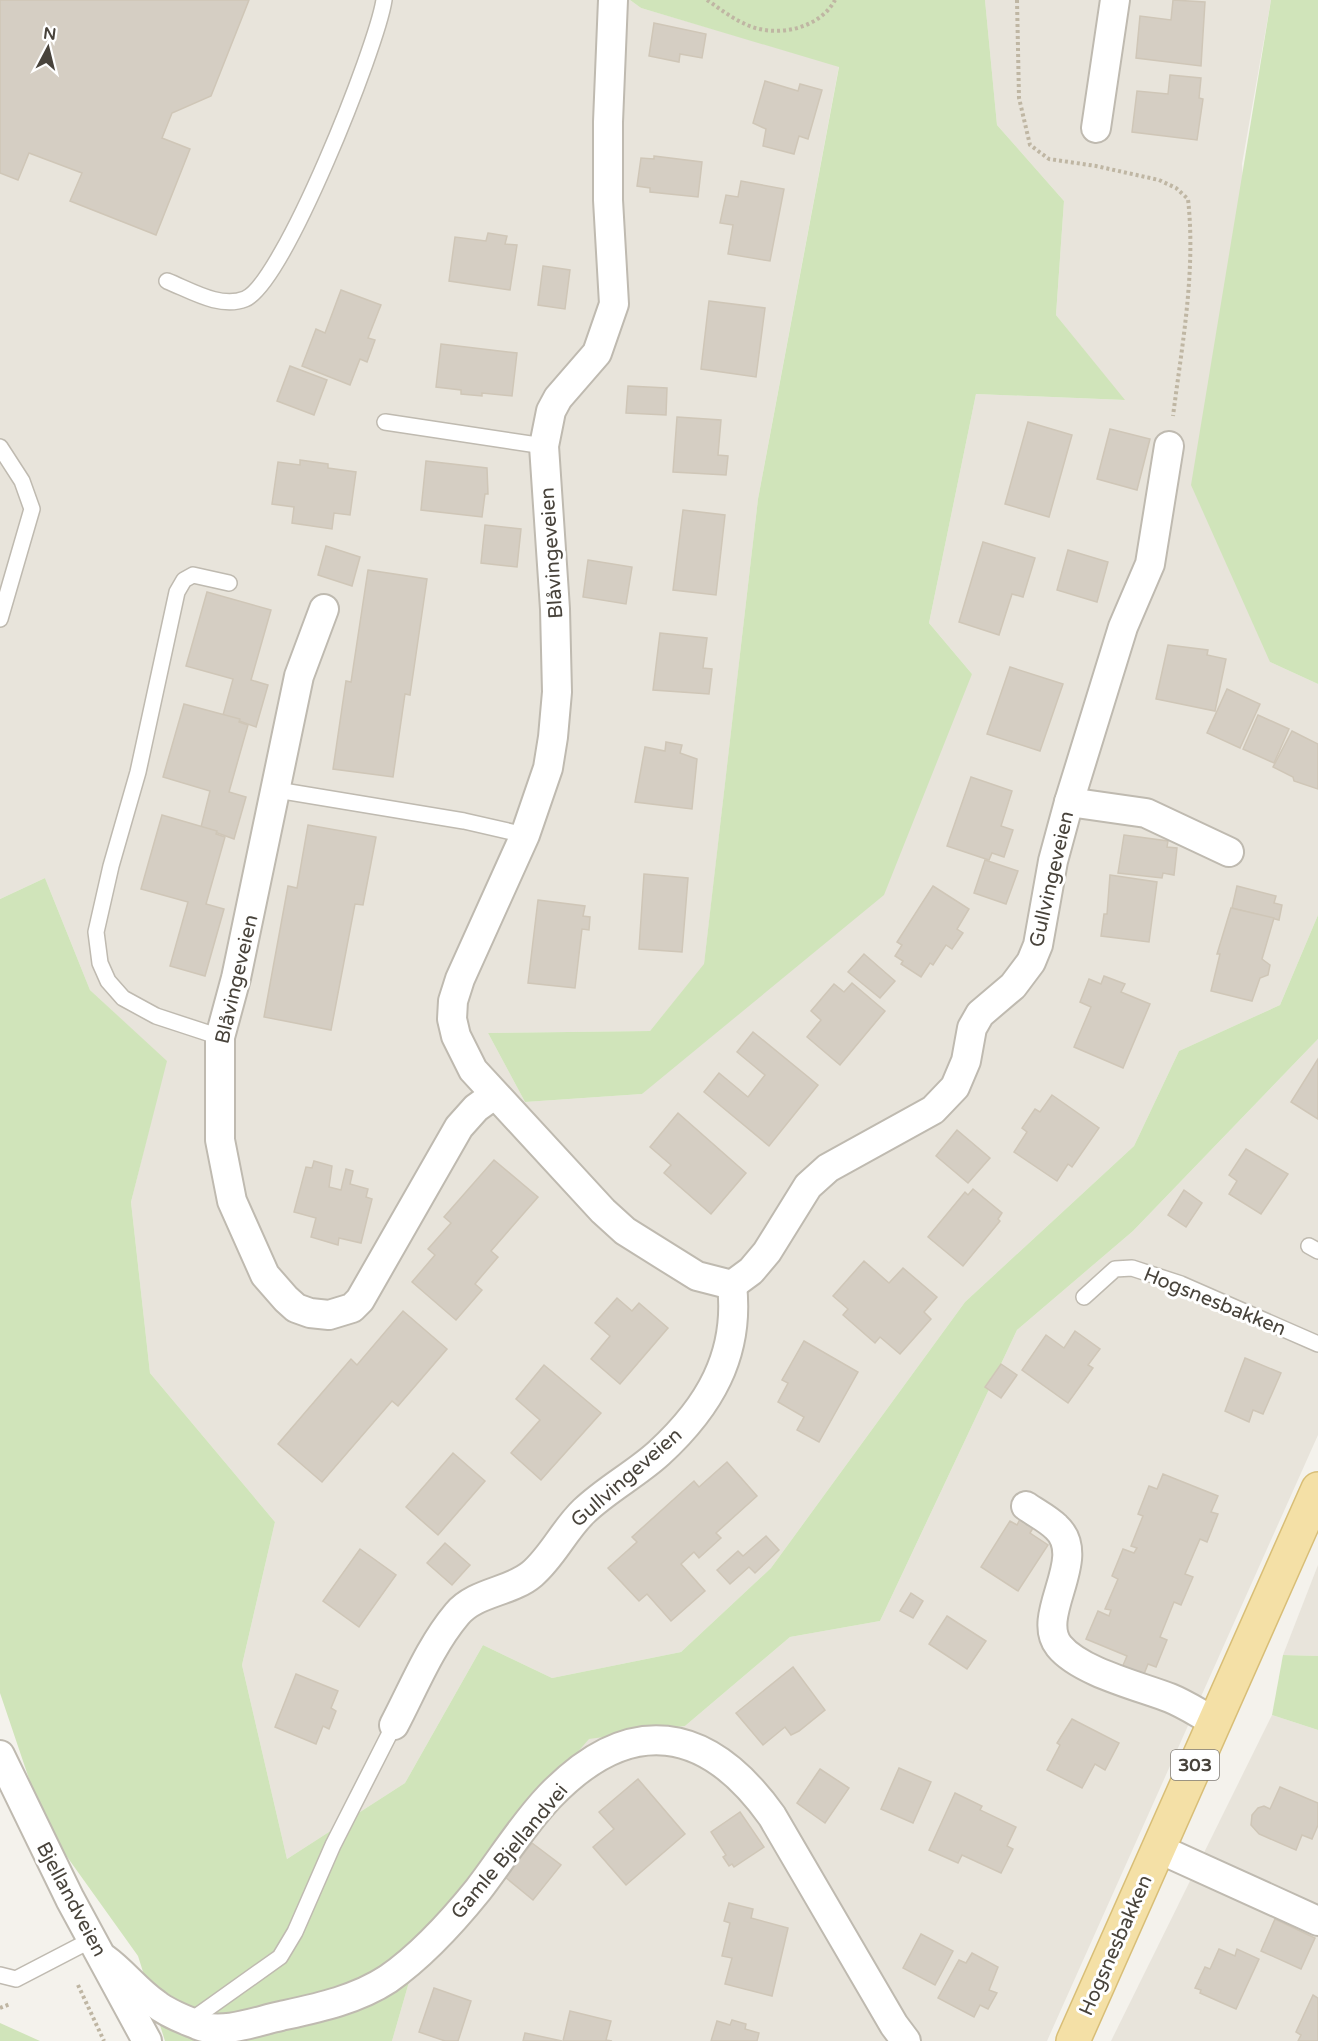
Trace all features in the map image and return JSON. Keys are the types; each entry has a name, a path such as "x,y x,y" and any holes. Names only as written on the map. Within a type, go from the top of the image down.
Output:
{"main road":[{"name":"Hogsnesbakken","path":"1073,2041 1318,1490"}],"street":[{"name":"Blåvingeveien","path":"614,0 608,122 608,200 614,304 597,353 558,398 550,411 544,446 555,609 557,692 548,768 525,835 460,979 453,1000 452,1019 456,1036 473,1070 603,1212 625,1231 697,1276 732,1285"},
{"path":"1096,128 1115,0"},
{"name":"Gullvingeveien","path":"394,1725 434,1649 457,1614 468,1604 531,1575 545,1560 566,1529 585,1509 659,1453 697,1413 710,1395 730,1346 735,1306 732,1285 751,1271 767,1252 808,1185 828,1168 933,1110 955,1087 966,1061 972,1028 980,1014 1013,986 1031,962 1038,945 1053,861 1069,802 1123,627 1150,564 1169,446"},
{"name":"Blåvingeveien","path":"324,609 299,676 278,790 236,978 220,1036 220,1140 232,1201 265,1275 286,1299 296,1308 310,1313 329,1315 341,1313 360,1300 459,1127 476,1108 494,1095"},
{"name":"Gullvingeveien","path":"1069,802 1146,813 1229,852"},
{"path":"1026,1506 1058,1528 1066,1549 1066,1567 1052,1618 1056,1643 1066,1654 1096,1670 1136,1688 1170,1699 1215,1722"},
{"name":"Gamle Bjellandvei","path":"99,1949 154,2003 203,2026 234,2026 332,2004 388,1979 431,1942 477,1891 550,1796 595,1759 611,1749 657,1739 686,1743 719,1761 752,1788 772,1816 894,2025 906,2041"},
{"name":"Bjellandveien","path":"0,1755 64,1889 99,1949 147,2041"},
{"path":"1157,1848 1318,1922"}],"lane":[{"path":"167,281 219,302 237,302 248,298 271,275 321,174 353,97 374,41 384,0"},
{"path":"385,422 544,446"},
{"path":"0,447 22,481 32,509 0,619"},
{"path":"220,1036 156,1016 123,998 108,981 100,963 96,932 111,866 138,772 177,592 184,580 193,575 229,583"},
{"path":"278,790 464,821 525,835"},
{"name":"Hogsnesbakken","path":"1084,1297 1115,1269 1132,1268 1181,1284 1318,1344"},
{"path":"190,2021 280,1957 295,1932 333,1845 394,1725"},
{"path":"0,1975 16,1979 99,1949"}],"path":[{"path":"707,0 745,25 779,32 808,25 828,14 835,0"},
{"path":"1017,0 1019,98 1030,145 1049,159 1096,166 1159,180 1176,188 1188,199 1191,229 1188,300 1169,446"}],"shaded area":[{"path":"0,0 630,0 641,8 839,66 758,499 704,965 650,1031 488,1033 525,1102 642,1094 972,674 929,623 976,394 1124,400 1056,315 1064,201 997,125 985,0 1271,0 1242,164 1270,662 1318,684 1318,915 1280,1005 1179,1051 1134,1146 965,1302 771,1568 681,1652 552,1678 483,1645 405,1783 287,1859 242,1665 275,1522 150,1373 131,1202 166,1061 90,990 45,878 0,899"},
{"path":"1318,1039 1318,1435 1047,2041 392,2041 424,1930 589,1738 685,1726 790,1637 880,1621 1017,1330 1133,1231"},
{"path":"1318,1565 1318,1656 1283,1655"},
{"path":"1272,1715 1318,1730 1318,2041 1111,2041"}],"green space":[{"path":"630,0 985,0 997,125 1064,201 1056,315 1125,400 976,394 929,623 972,674 884,895 642,1094 525,1102 488,1033 650,1031 704,964 758,499 839,67 641,8"},
{"path":"1271,0 1318,0 1318,684 1270,662 1191,485"},
{"path":"45,878 90,990 167,1061 131,1202 150,1373 275,1522 242,1665 287,1859 405,1783 483,1645 552,1678 681,1652 771,1568 965,1302 1134,1146 1179,1051 1280,1005 1318,915 1318,1039 1133,1231 1017,1330 880,1621 790,1637 685,1726 589,1739 424,1930 392,2041 165,2041 138,1956 45,1826 0,1693 0,899"},
{"path":"1283,1655 1318,1656 1318,1730 1272,1715"},
{"path":"0,2023 40,2041 0,2041"}],"building":[{"path":"0,0 249,0 211,96 172,113 162,138 190,149 156,235 70,201 82,173 29,153 18,180 0,173"},
{"path":"1173,0 1205,2 1201,66 1136,58 1140,16 1171,20"},
{"path":"654,23 706,34 702,58 680,54 679,62 649,56"},
{"path":"1170,75 1201,78 1199,98 1203,99 1197,140 1132,132 1137,91 1168,94"},
{"path":"765,81 798,91 800,84 822,90 808,139 799,136 794,154 763,146 766,129 753,123"},
{"path":"654,156 702,162 698,197 650,192 650,188 637,186 641,158 654,159"},
{"path":"741,181 784,189 770,261 728,254 733,225 720,223 726,195 738,197"},
{"path":"488,233 507,236 505,244 517,245 510,290 449,281 455,237 486,241"},
{"path":"543,266 570,270 565,309 538,305"},
{"path":"341,290 381,305 368,338 375,340 367,362 360,359 350,385 302,366 316,329 325,333"},
{"path":"709,301 765,308 756,377 701,369"},
{"path":"441,344 517,353 512,396 482,393 482,396 461,394 461,390 436,387"},
{"path":"290,366 327,380 314,415 277,401"},
{"path":"628,386 667,388 666,415 626,413"},
{"path":"677,417 721,420 718,455 728,456 726,475 673,472"},
{"path":"1028,422 1072,435 1049,517 1005,504"},
{"path":"1110,429 1150,439 1137,490 1097,479"},
{"path":"300,460 328,464 328,468 356,472 350,515 334,513 332,529 292,523 294,507 272,504 278,462 300,465"},
{"path":"426,461 487,468 488,494 485,494 482,517 421,510"},
{"path":"683,510 725,515 716,595 673,590"},
{"path":"485,525 521,529 517,567 481,563"},
{"path":"983,542 1035,558 1023,597 1012,594 999,635 959,622"},
{"path":"326,546 360,557 352,586 318,575"},
{"path":"1068,550 1108,562 1097,602 1057,590"},
{"path":"588,560 632,567 626,604 583,597"},
{"path":"368,570 427,579 410,695 405,694 393,777 333,769 346,681 351,682"},
{"path":"207,592 271,610 251,680 268,685 256,727 223,715 233,679 186,666"},
{"path":"660,633 707,638 703,668 712,669 709,694 653,690"},
{"path":"1168,645 1208,650 1207,655 1226,659 1215,711 1156,699"},
{"path":"1010,667 1063,684 1040,751 987,734"},
{"path":"1227,689 1260,704 1240,748 1207,733"},
{"path":"184,704 240,719 239,722 248,725 229,792 246,797 234,839 201,827 210,791 163,777"},
{"path":"1258,715 1289,729 1274,763 1243,749"},
{"path":"1292,731 1318,744 1318,789 1294,781 1293,777 1273,767"},
{"path":"666,742 682,745 680,753 697,759 692,809 635,802 645,747 665,751"},
{"path":"971,777 1012,791 1001,826 1013,830 1004,857 992,853 989,860 947,846"},
{"path":"162,815 217,831 216,834 225,837 206,904 224,909 205,976 170,966 188,902 141,889"},
{"path":"308,825 376,837 363,905 355,904 331,1030 264,1017 288,886 297,888"},
{"path":"1124,835 1168,841 1167,847 1177,848 1174,875 1163,873 1162,878 1118,873"},
{"path":"985,860 1018,871 1006,904 974,893"},
{"path":"644,874 688,878 682,952 639,949"},
{"path":"1110,875 1157,882 1149,942 1101,936 1104,914 1107,914"},
{"path":"933,886 969,909 957,929 963,933 952,949 946,945 933,965 930,963 921,977 901,964 903,961 895,956 902,945 897,942"},
{"path":"1237,886 1276,896 1274,903 1282,905 1279,920 1232,908"},
{"path":"538,900 585,906 583,916 590,917 589,930 582,929 575,988 528,983"},
{"path":"1231,908 1274,918 1262,959 1270,965 1268,975 1260,978 1252,1001 1211,991 1220,954 1217,954"},
{"path":"864,954 895,981 880,998 848,972"},
{"path":"1104,976 1125,984 1121,992 1150,1004 1123,1068 1074,1047 1091,1007 1080,1002 1089,979 1101,984"},
{"path":"852,983 885,1011 840,1065 807,1037 821,1020 811,1011 834,984 844,992"},
{"path":"753,1032 818,1085 769,1146 704,1092 719,1073 748,1097 765,1075 737,1052"},
{"path":"1318,1059 1318,1119 1291,1102"},
{"path":"1052,1095 1099,1128 1072,1167 1068,1164 1057,1181 1014,1152 1027,1132 1022,1128 1035,1109 1040,1112"},
{"path":"678,1113 746,1173 711,1214 664,1173 671,1165 650,1147"},
{"path":"957,1130 990,1158 968,1183 936,1156"},
{"path":"1246,1149 1288,1174 1261,1214 1229,1194 1237,1181 1229,1175"},
{"path":"494,1160 538,1197 491,1251 498,1257 475,1284 482,1290 456,1320 412,1282 435,1255 428,1249 451,1223 444,1217"},
{"path":"314,1161 332,1166 329,1187 341,1190 346,1169 353,1171 350,1184 368,1189 366,1197 372,1199 361,1243 339,1238 338,1245 311,1237 316,1218 294,1212 306,1167 312,1168"},
{"path":"973,1189 1002,1213 998,1219 1000,1221 963,1266 928,1237 965,1192 968,1195"},
{"path":"1184,1190 1202,1203 1186,1227 1168,1215"},
{"path":"864,1261 889,1283 903,1268 937,1297 924,1312 931,1319 900,1354 880,1337 875,1343 843,1315 848,1309 833,1296"},
{"path":"617,1298 632,1311 639,1303 668,1328 620,1384 591,1359 610,1336 595,1323"},
{"path":"403,1311 447,1349 398,1406 392,1401 322,1482 278,1444 351,1359 357,1365"},
{"path":"1075,1331 1100,1349 1088,1365 1093,1368 1068,1403 1022,1370 1046,1335 1064,1348"},
{"path":"804,1341 858,1372 819,1442 797,1430 804,1417 778,1402 788,1383 782,1380"},
{"path":"1245,1358 1281,1373 1263,1414 1253,1410 1249,1422 1225,1411"},
{"path":"1001,1364 1017,1375 1001,1398 985,1387"},
{"path":"544,1365 601,1413 541,1480 511,1453 540,1420 516,1399"},
{"path":"453,1453 485,1481 438,1535 406,1507"},
{"path":"727,1462 757,1496 716,1533 721,1538 699,1558 694,1552 681,1564 705,1591 671,1621 647,1594 639,1601 608,1568 637,1542 632,1537 694,1481 699,1487"},
{"path":"1163,1474 1218,1496 1211,1512 1218,1514 1207,1542 1200,1539 1185,1574 1193,1577 1181,1605 1174,1602 1160,1637 1167,1640 1156,1667 1148,1664 1142,1679 1121,1670 1127,1656 1086,1639 1098,1611 1109,1616 1111,1610 1105,1609 1118,1579 1112,1576 1123,1549 1134,1553 1137,1548 1131,1546 1143,1516 1138,1514 1149,1486 1157,1489"},
{"path":"1020,1519 1033,1528 1030,1533 1048,1545 1018,1591 981,1567 1010,1521 1017,1525"},
{"path":"766,1536 779,1550 755,1573 749,1567 730,1584 717,1570 738,1551 743,1556"},
{"path":"445,1543 470,1565 452,1585 427,1563"},
{"path":"360,1549 396,1575 359,1627 323,1601"},
{"path":"911,1593 923,1601 913,1618 900,1611"},
{"path":"947,1616 986,1641 967,1669 929,1644"},
{"path":"793,1667 825,1710 799,1731 791,1735 785,1727 763,1745 736,1713"},
{"path":"296,1674 338,1691 331,1708 336,1711 329,1729 323,1726 316,1744 275,1727"},
{"path":"1072,1719 1119,1743 1105,1770 1095,1764 1082,1788 1047,1770 1060,1745 1057,1743"},
{"path":"899,1768 931,1782 913,1823 881,1809"},
{"path":"820,1769 849,1788 825,1823 797,1803"},
{"path":"638,1779 685,1834 626,1885 593,1847 614,1829 599,1812"},
{"path":"1280,1787 1318,1803 1318,1825 1312,1839 1302,1835 1296,1850 1259,1834 1251,1825 1252,1815 1258,1808 1264,1806 1270,1809"},
{"path":"955,1793 982,1806 980,1810 1016,1827 1007,1846 1013,1849 1001,1873 962,1855 958,1863 929,1850"},
{"path":"740,1812 764,1847 734,1867 732,1864 729,1866 723,1857 726,1855 711,1832"},
{"path":"532,1843 561,1865 533,1900 505,1877"},
{"path":"729,1903 753,1909 751,1918 788,1928 772,1996 725,1984 732,1958 722,1956 730,1923 724,1921"},
{"path":"1275,1919 1315,1938 1301,1969 1261,1951"},
{"path":"921,1934 953,1951 935,1985 903,1968"},
{"path":"1219,1949 1235,1956 1237,1949 1259,1959 1236,2009 1200,1993 1201,1990 1195,1988 1205,1967 1210,1969"},
{"path":"972,1953 998,1967 989,1990 997,1993 988,2009 980,2005 974,2017 938,1998 959,1960 966,1963"},
{"path":"434,1988 471,2001 458,2041 445,2041 419,2032"},
{"path":"1313,1995 1318,1998 1318,2041 1298,2041 1301,2035 1296,2032"},
{"path":"570,2011 611,2021 606,2040 612,2041 563,2041"},
{"path":"732,2020 746,2024 745,2029 759,2033 757,2041 711,2041 717,2021 730,2025"},
{"path":"525,2033 562,2041 523,2041"}]}
